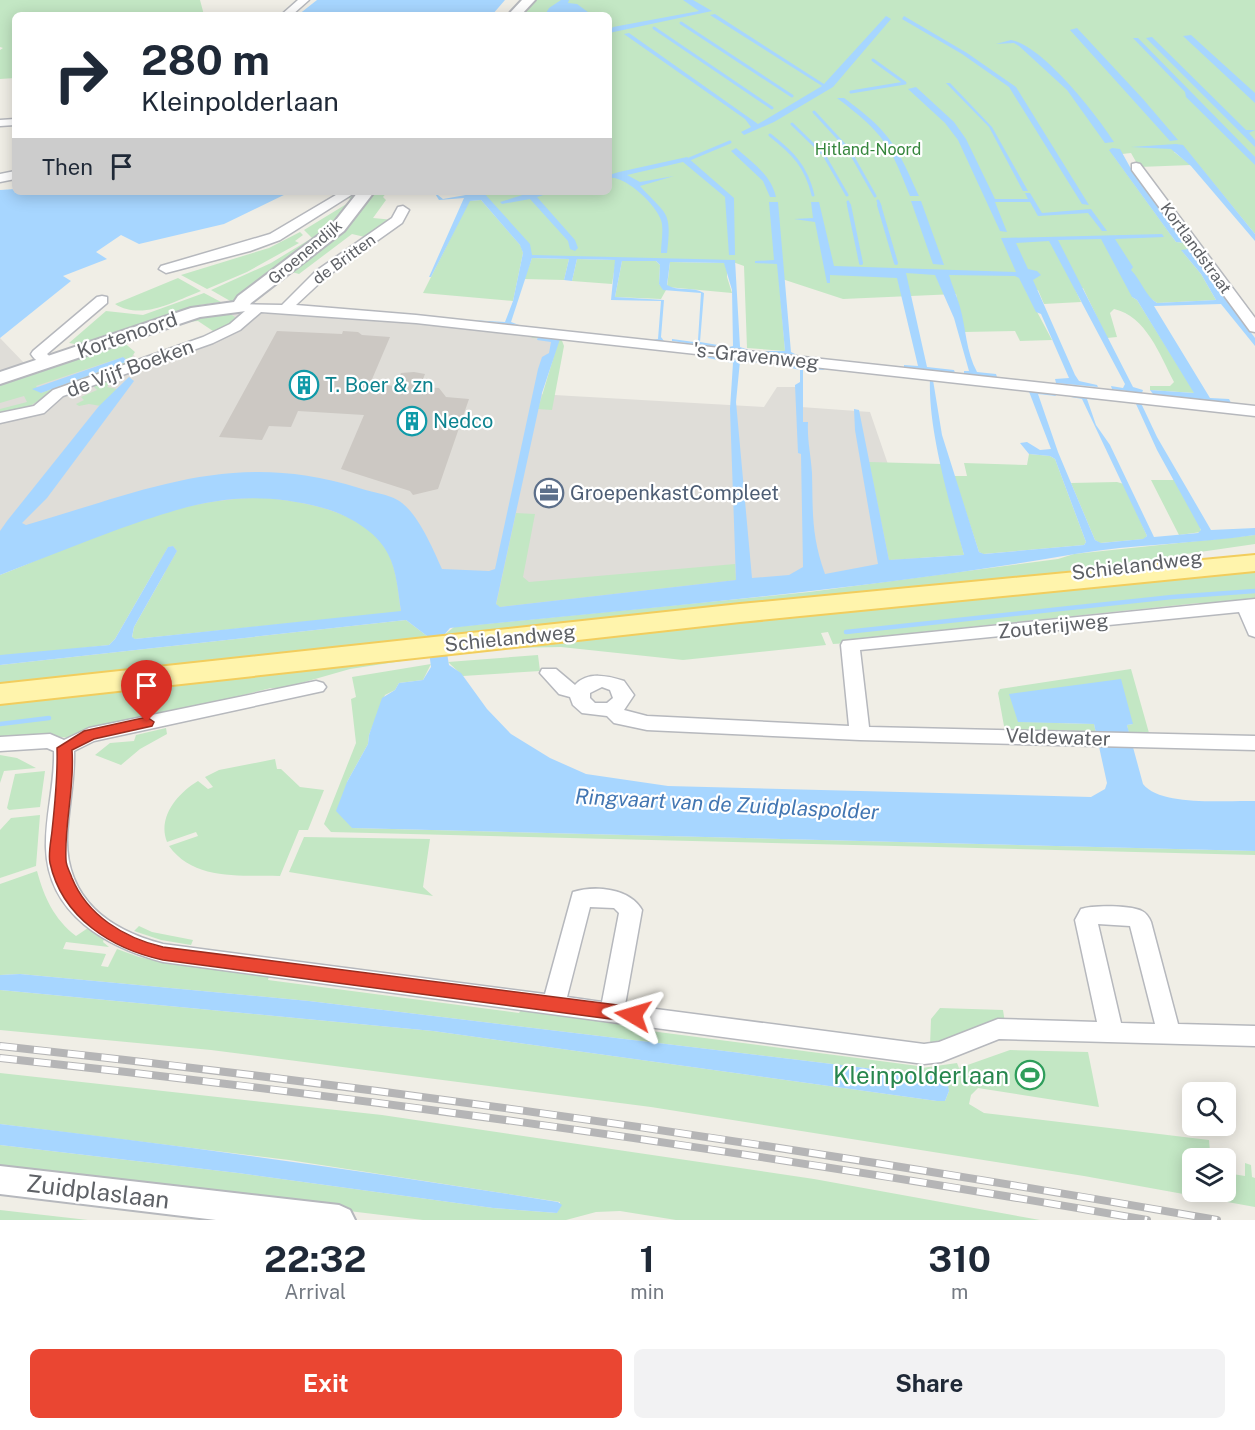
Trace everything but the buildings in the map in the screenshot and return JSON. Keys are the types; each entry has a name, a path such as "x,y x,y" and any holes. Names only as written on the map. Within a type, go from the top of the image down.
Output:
{"main road":[{"name":"Schielandweg","path":"1020,584 1104,568 1255,549"},
{"name":"Schielandweg","path":"0,694 1020,584 1255,563"}],"street":[{"path":"290,12 304,0"},
{"path":"517,12 529,0"},
{"name":"Kortlandstraat","path":"1136,167 1255,328"},
{"path":"166,269 260,243 355,195"},
{"name":"Groenendijk","path":"249,308 244,300 338,228 359,195"},
{"name":"de Britten","path":"286,309 292,299 314,281 397,220 403,210"},
{"path":"49,362 38,354 102,300"},
{"name":"'s-Gravenweg","path":"249,308 416,319 1255,411"},
{"name":"Kortenoord","path":"0,378 197,312 249,308"},
{"name":"de Vijf Boeken","path":"0,418 39,410 58,393 208,340 235,327 249,308"},
{"path":"1250,605 1255,631"},
{"name":"Zouterijweg","path":"860,733 850,645 1250,605"},
{"name":"Veldewater","path":"549,673 566,690 580,692 580,700 589,708 611,709 621,718 647,723 860,733 1255,743"},
{"path":"580,692 594,682 617,685 624,695 623,701 611,709"},
{"path":"64,748 89,735 316,687"},
{"path":"0,744 50,741 64,748"},
{"path":"64,748 65,766 58,862 65,886 82,911 120,938 142,948 179,956 924,1054 940,1052 998,1029 1255,1036"},
{"path":"554,1005 581,898 619,900 631,910 612,1012"},
{"path":"1112,1032 1086,921 1089,915 1135,917 1140,922 1169,1033"},
{"name":"Zuidplaslaan","path":"0,1180 296,1217 339,1220"}],"shaded area":[{"path":"235,312 404,322 556,340 537,394 764,407 777,387 798,387 801,407 870,412 924,569 442,619 0,544 0,338 26,365 117,334 137,359 218,331"}],"green space":[{"path":"0,0 200,0 203,12 12,12 12,78 0,79 0,50 3,48 0,47"},
{"name":"Hitland-Noord","path":"530,0 1255,0 1255,234 1187,151 1174,152 1191,165 1139,167 1131,153 1113,155 1176,242 1186,243 1189,249 1182,251 1201,274 1216,300 1157,303 1151,299 1132,297 1137,300 1195,393 1150,390 1150,386 1170,386 1174,382 1151,338 1135,320 1114,309 1110,313 1117,337 1107,338 1083,288 1075,289 1081,302 1044,304 1038,290 1026,291 1052,340 1020,341 1015,331 964,332 956,294 843,299 779,278 785,351 747,348 744,266 730,261 528,256 527,247 482,195 612,195 612,12 520,12"},
{"path":"359,195 335,226 236,300 232,302 211,290 271,263 312,238 304,230 353,200 346,197"},
{"path":"370,195 385,195 383,197 386,200 373,218 394,220 369,238 352,234 299,274 288,271"},
{"path":"481,200 521,246 523,253 513,301 423,293 469,201"},
{"path":"300,232 303,235 295,241 299,243 247,272 207,289 181,275 269,248"},
{"path":"532,258 569,259 564,280 524,279"},
{"path":"577,259 656,261 660,265 659,284 666,290 661,299 615,297 622,261 616,260 612,284 572,281"},
{"path":"670,262 724,263 727,265 727,277 732,293 667,287"},
{"path":"178,278 201,291 147,310 125,309 115,304"},
{"path":"204,293 221,302 200,305 81,345 69,343 106,311 143,315"},
{"path":"228,312 236,318 234,323 216,333 198,321 187,322 184,319"},
{"path":"536,335 561,338 564,346 552,410 538,409 559,339 531,338"},
{"path":"121,340 135,352 127,364 54,391 25,409 0,415 0,409 27,402 24,396 0,403 0,381","holes":["123,357 128,361 41,393 36,386"]},
{"path":"114,378 107,387 117,389 101,406 76,404 84,400 81,397 97,390 93,386"},
{"path":"1029,454 1050,456 1055,459 1086,542 1084,545 983,554 979,552 954,476 967,476 964,463 1027,465"},
{"path":"869,462 942,464 964,555 889,560"},
{"path":"1151,480 1174,480 1200,526 1201,532 1179,535"},
{"path":"1117,482 1124,484 1147,536 1144,539 1100,543 1095,540 1071,483"},
{"path":"266,498 317,506 351,519 365,528 378,539 391,560 401,612 132,638 134,627 177,551 173,546 168,547 115,639 109,645 0,657 0,575 130,523 163,513 231,499"},
{"path":"516,513 535,514 523,577 529,582 735,564 736,580 500,607 496,605"},
{"path":"1255,535 1255,544 1007,580 445,639 444,635 454,627 809,592 1058,559 1074,554"},
{"path":"1255,568 1255,600 1201,605 1199,603 864,638 865,642 833,644 828,632 821,633 826,645 683,660 561,647 504,648 936,598"},
{"path":"406,620 427,636 428,640 0,688 0,665"},
{"path":"538,655 540,671 463,676 448,662"},
{"path":"428,657 350,669 280,689 271,688 70,738 40,735 0,738 0,701"},
{"path":"431,664 423,680 399,683 395,690 385,695 369,735 368,744 347,782 352,828 1255,851 1255,855 331,832 324,824 356,743 351,699 356,697 352,677"},
{"path":"1131,669 1149,733 1129,734 1127,725 1133,724 1018,722 1094,724 1096,733 1006,729 1004,726 998,693 1000,689"},
{"path":"166,728 167,734 140,749 121,765 95,755 110,743 134,741 136,735"},
{"path":"0,755 17,758 36,768 4,771 0,783"},
{"path":"275,759 277,769 281,769 300,787 324,790 308,830 299,830 280,876 219,874 205,871 179,857 169,846 198,836 196,832 167,842 165,824 167,815 183,792 198,781 208,789 213,787 205,777 219,770"},
{"path":"45,771 40,807 9,810 7,808 15,774"},
{"path":"40,815 36,866 0,878 0,830 11,818"},
{"path":"304,837 430,839 423,887 433,896 289,872"},
{"path":"37,871 51,907 68,929 76,936 88,928 104,939 103,942 109,947 66,942 63,949 106,954 101,966 108,967 117,949 170,964 269,976 268,980 519,1013 521,1010 643,1026 643,1030 918,1066 918,1060 921,1060 922,1068 957,1063 959,1068 1010,1050 1088,1052 1099,1107 978,1088 971,1095 969,1104 984,1113 1209,1140 1210,1148 1182,1148 1182,1194 651,1107 211,1050 0,1030 0,990 433,1031 937,1101 945,1101 949,1091 946,1080 940,1077 309,1001 20,974 0,975 0,884"},
{"path":"139,926 152,932 193,940 191,945 161,940 134,931"},
{"path":"940,1008 1003,1010 1005,1023 930,1046 931,1019"},
{"path":"0,1073 382,1115 814,1179 1040,1220 676,1220 620,1211 596,1212 566,1220 423,1220 0,1169 0,1145 238,1173 493,1208 557,1213 560,1202 289,1160 0,1124"},
{"path":"1245,1163 1251,1165 1252,1177 1255,1178 1255,1207 1227,1202 1236,1202 1236,1175 1245,1176"},
{"path":"0,1210 88,1220 0,1220"}],"water":[{"path":"317,0 505,0 495,12 302,12"},
{"path":"561,0 569,0 568,3 577,4 588,12 547,12"},
{"path":"683,0 693,0 712,11 612,32 613,27 699,11"},
{"path":"715,14 824,84 886,16 891,19 833,87 774,122 744,135 741,132 751,127 745,119 624,34 629,33 758,124 822,86 710,15"},
{"path":"904,16 967,53 1016,87 1089,205 1082,204 1009,87 962,54 902,19"},
{"path":"1077,28 1178,140 1170,141 1070,30"},
{"path":"1191,35 1255,93 1255,103 1183,36"},
{"path":"1152,37 1246,130 1255,130 1249,133 1255,140 1255,147 1146,38"},
{"path":"1133,38 1138,38 1255,157 1255,165 1186,97 1185,92"},
{"path":"1011,40 1038,54 1053,67 1082,99 1114,142 1105,143 1067,90 1019,46 1014,43 996,44"},
{"path":"946,83 950,83 992,127 1028,191 1023,191 989,127"},
{"path":"916,87 954,122 966,139 995,199 1028,199 1025,193 1030,193 1042,213 1091,209 1107,231 1102,231 1088,213 1038,216 1030,202 995,202 1007,232 1000,231 958,140 945,123 908,89"},
{"path":"837,98 844,98 882,130 897,151 919,196 910,196 890,151 875,131"},
{"path":"1183,145 1255,234 1255,241 1191,166 1171,149 1131,147"},
{"path":"736,148 766,176 776,197 770,197 763,181 731,151"},
{"path":"1120,149 1130,167 1186,243 1176,242 1109,150"},
{"path":"687,157 734,198 735,255 729,255 725,197 683,162 627,175 640,182 674,176 640,186 666,215 669,229 667,253 661,253 662,224 658,214 639,192 623,181 612,178 612,174"},
{"path":"12,189 12,195 284,195 224,224 139,244 121,235 96,252 107,259 63,276 71,281 0,338 0,190"},
{"path":"436,195 443,199 466,195 486,195 530,244 532,255 735,260 740,347 752,351 725,348 733,346 732,290 724,263 670,262 667,285 704,293 700,342 718,345 716,347 672,341 672,339 694,342 698,340 701,293 663,290 659,284 660,265 656,261 622,261 615,297 664,300 661,337 664,341 653,340 658,339 661,301 611,300 615,260 577,259 572,281 564,280 569,259 532,258 511,322 519,325 471,320 505,322 513,301 523,253 520,245 481,200 470,201 429,277 464,198 439,200"},
{"path":"523,195 543,195 537,197 575,240 578,248 575,251 570,249 568,241 530,199 502,204 500,202"},
{"path":"911,201 921,201 944,265 933,264"},
{"path":"769,202 778,202 791,352 797,355 759,351 785,351 777,264 755,263 755,261 774,260"},
{"path":"811,202 819,202 834,266 1016,272 1001,238 1162,234 1164,237 1115,239 1133,267 1131,270 1150,297 1157,303 1216,300 1201,274 1181,250 1189,249 1255,338 1255,346 1221,304 1154,306 1210,398 1229,399 1231,403 1153,394 1150,390 1194,393 1137,300 1132,297 1101,239 1058,240 1133,387 1143,390 1142,393 1112,389 1111,386 1123,388 1125,384 1049,241 1016,243 1028,269 1037,271 1041,275 1033,280 1075,375 1079,381 1098,387 1056,383 1055,379 1069,378 1041,314 1036,312 1019,278 1015,276 949,275 960,307 973,364 977,372 996,374 997,377 964,374 964,371 969,371 954,318 935,275 906,273 927,367 954,370 955,373 904,368 904,365 918,366 897,278 830,275 830,283 827,283 815,222 794,219 813,218"},
{"name":"Ringvaart van de Zuidplaspolder","path":"538,337 560,339 542,393 496,604 500,607 736,580 730,409 733,363 708,358 709,355 764,363 740,361 736,402 752,578 789,575 803,567 801,454 798,453 795,385 800,382 800,370 783,366 787,364 825,370 803,369 803,422 808,422 814,523 817,547 825,574 878,564 855,430 854,409 859,410 889,560 964,555 936,444 930,399 930,379 933,380 942,435 979,552 984,554 1084,545 1086,542 1055,459 1050,456 1029,454 1020,443 1027,442 1040,450 1051,449 1028,389 1054,392 1056,396 1038,394 1058,452 1095,540 1101,543 1143,539 1147,536 1082,399 1071,397 1070,394 1112,400 1087,399 1096,425 1110,445 1154,537 1198,533 1201,530 1157,450 1136,404 1118,401 1140,401 1157,437 1211,530 1255,528 1255,535 1097,551 919,578 450,628 444,635 449,665 461,673 487,709 511,734 550,758 586,774 668,786 1091,797 1105,789 1107,783 1094,724 1018,722 1009,694 1121,679 1133,724 1127,725 1143,784 1164,796 1179,799 1255,801 1255,851 352,828 336,811 347,782 368,744 382,698 395,690 399,683 423,680 431,667 427,636 406,620 0,665 0,655 109,645 115,639 168,547 173,546 177,551 134,627 132,637 135,639 401,611 391,561 383,546 369,531 351,519 323,508 268,499 243,499 195,505 119,529 0,575 0,531 99,406 129,377 134,381 47,498 22,523 26,525 110,499 190,479 229,473 270,472 313,477 393,498 402,503 414,516 442,569 489,571 495,569 538,369 542,357 549,353 551,342 537,340"},
{"path":"123,357 128,361 41,393 32,389"},
{"path":"20,974 309,1001 940,1077 947,1080 949,1091 945,1101 937,1101 433,1031 0,990 0,975"},
{"path":"0,1124 349,1170 558,1202 562,1205 557,1213 493,1208 238,1173 0,1145"}],"waterway":[{"path":"681,23 792,96"},
{"path":"654,28 772,108"},
{"path":"851,92 905,83 873,60"},
{"path":"814,112 849,150 875,196"},
{"path":"792,124 824,155 847,195"},
{"path":"770,135 798,161 807,176 813,195"},
{"path":"687,160 730,142"},
{"path":"878,201 880,206"},
{"path":"848,202 849,206"},
{"path":"849,205 861,263"},
{"path":"879,205 896,263"},
{"path":"846,632 1172,597 1255,591"},
{"path":"0,724 49,718"}],"railway":[{"path":"0,1046 305,1082 610,1123 914,1169 1217,1220"},
{"path":"0,1058 288,1091 575,1130 861,1173 1147,1220"}],"place":[{"name":"T. Boer & zn","path":"304,385"},
{"name":"Nedco","path":"412,421"},
{"name":"GroepenkastCompleet","path":"549,493"},
{"name":"Kleinpolderlaan","path":"1030,1075"}],"route":[{"path":"147,722 89,735 64,748 65,766 58,862 65,886 72,897 82,911 99,926 142,948 187,957 633,1015"}]}
